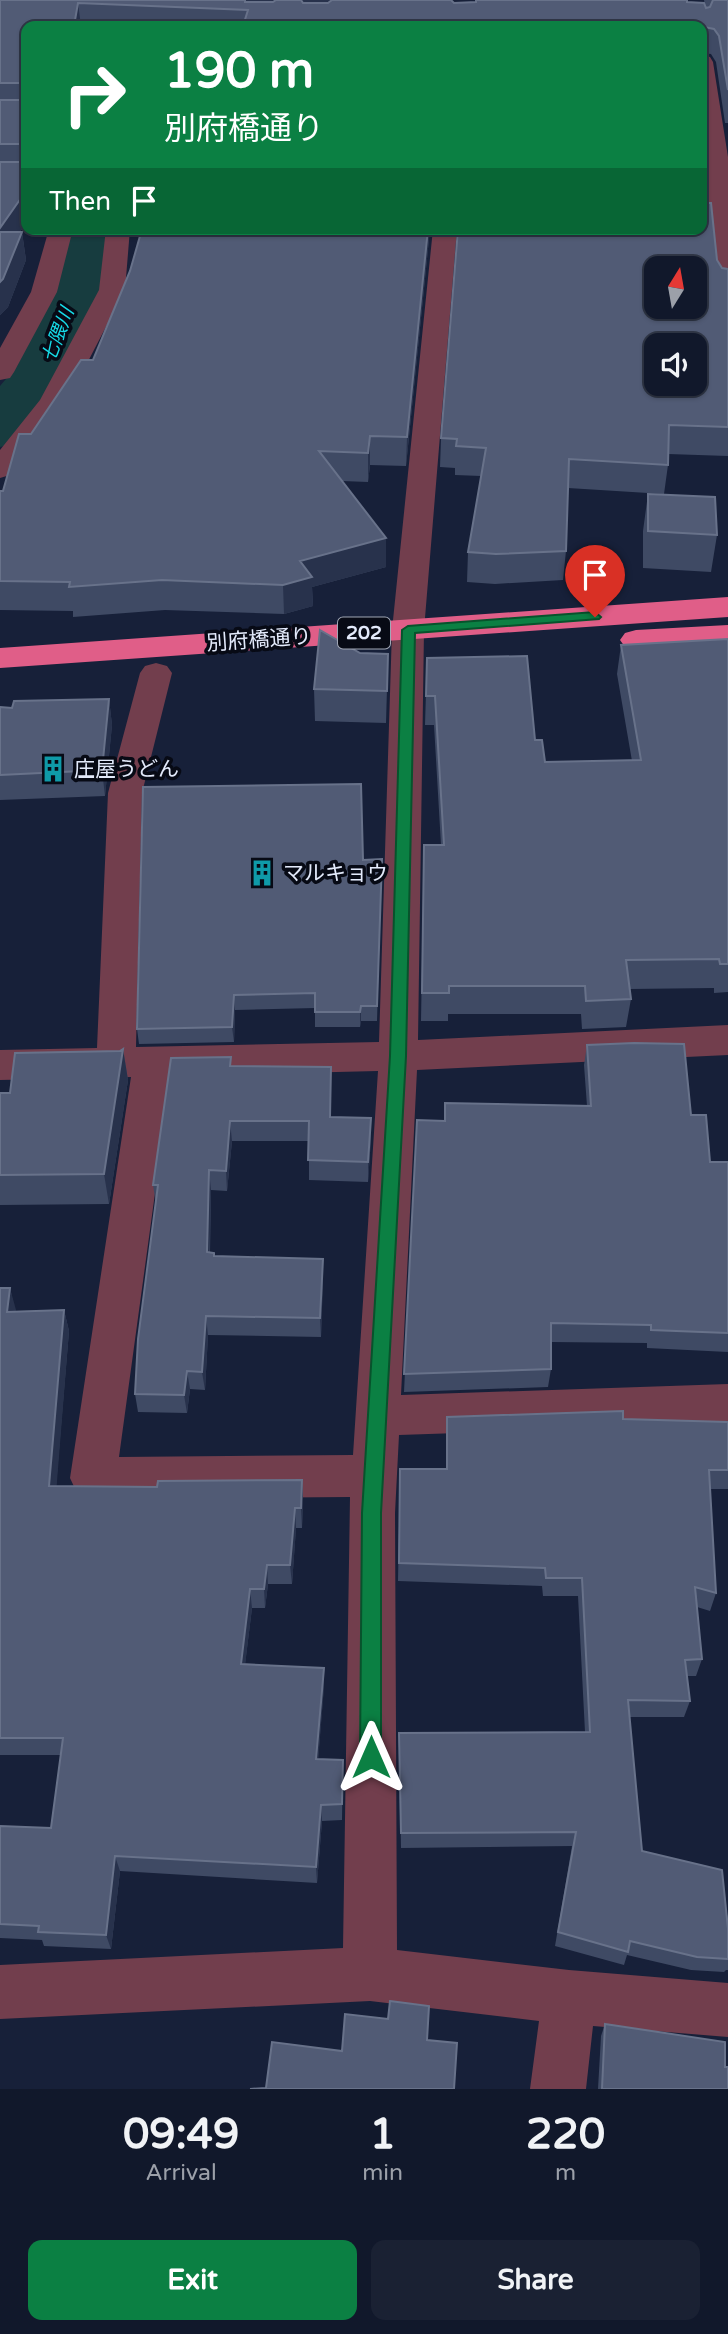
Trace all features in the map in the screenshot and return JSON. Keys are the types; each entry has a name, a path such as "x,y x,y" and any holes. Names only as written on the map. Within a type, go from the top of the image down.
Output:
{"highway":[{"name":"別府橋通り","path":"0,684 156,673 408,641 728,607"},
{"name":"別府橋通り","path":"0,658 408,641 728,635"}],"street":[{"path":"707,93 715,143 728,288"},
{"path":"0,372 44,292 59,235"},
{"path":"0,469 53,402 112,290 117,235"},
{"path":"370,1974 374,1476 398,1056 408,641 444,235"},
{"path":"156,673 125,793 134,1063 93,1478 374,1476"},
{"path":"0,1065 398,1056 728,1040"},
{"path":"377,1416 728,1404"},
{"path":"0,1992 370,1974 569,1997 728,2010"},
{"path":"558,2089 569,1997"}],"building":[{"path":"0,0 301,0 303,3 328,3 332,0 451,0 454,3 476,0 687,0 704,3 706,8 710,7 713,0 728,0 728,90 719,36 714,29 707,28 707,21 245,21 248,10 78,3 75,21 21,21 21,83 0,83"},
{"path":"0,100 21,100 21,144 0,144"},
{"path":"0,162 21,162 21,198 0,228"},
{"path":"707,203 711,203 717,260 722,268 728,269 728,427 669,425 668,465 569,459 566,551 496,554 468,552 486,448 456,446 457,439 441,438 458,235 707,235"},
{"path":"0,232 21,232 3,279 0,282"},
{"path":"140,235 427,235 407,437 370,436 368,453 319,451 386,538 300,561 312,577 283,585 162,580 69,587 70,582 0,581 0,491 3,491 19,434 31,434 81,360 93,360 130,271"},
{"path":"648,494 715,497 717,535 648,531"},
{"path":"320,630 360,653 388,654 387,691 314,689"},
{"path":"728,639 728,964 720,964 719,959 626,960 631,999 586,1001 585,986 449,986 449,993 422,993 424,845 444,845 435,696 426,696 427,658 527,656 535,740 542,740 545,762 641,760 621,645"},
{"path":"109,699 102,770 0,775 0,707 12,708 14,701"},
{"path":"361,784 363,860 382,859 377,1006 361,1006 360,1012 315,1012 315,993 234,995 232,1027 137,1029 143,787"},
{"path":"684,1044 691,1115 706,1115 710,1162 728,1162 728,1333 651,1330 651,1325 551,1323 551,1369 404,1374 417,1120 445,1121 445,1103 591,1106 587,1045"},
{"path":"123,1049 104,1174 0,1175 0,1093 10,1093 15,1053"},
{"path":"231,1057 230,1066 331,1067 330,1117 371,1118 368,1162 308,1160 309,1121 230,1121 226,1171 209,1170 207,1252 214,1253 214,1256 323,1259 320,1318 206,1316 202,1372 187,1371 184,1395 135,1394 138,1339 158,1185 153,1185 171,1058"},
{"path":"0,1288 10,1288 7,1312 64,1310 49,1486 157,1487 158,1481 302,1480 301,1508 295,1508 290,1565 267,1565 264,1589 250,1589 241,1664 324,1668 316,1759 343,1760 342,1804 321,1805 316,1867 115,1856 106,1935 38,1932 39,1926 0,1924 0,1826 51,1828 63,1738 0,1738"},
{"path":"623,1411 623,1419 728,1422 728,1470 709,1470 716,1593 695,1587 702,1659 685,1660 690,1701 628,1700 642,1851 722,1870 728,1959 697,1957 630,1941 628,1952 558,1932 576,1832 401,1833 399,1733 590,1732 582,1578 546,1578 545,1568 399,1563 400,1469 447,1469 447,1417"},
{"path":"390,2001 429,2006 427,2040 457,2043 454,2089 250,2089 266,2088 272,2042 342,2051 345,2014 388,2019"},
{"path":"605,2024 725,2042 728,2089 602,2089"}],"waterway":[{"name":"七隈川","path":"0,428 46,369 82,272 89,235"}],"place":[{"name":"庄屋うどん","path":"53,769"},
{"name":"マルキョウ","path":"262,873"}],"route":[{"path":"371,1757 372,1513 398,1056 408,630 595,617"}]}
